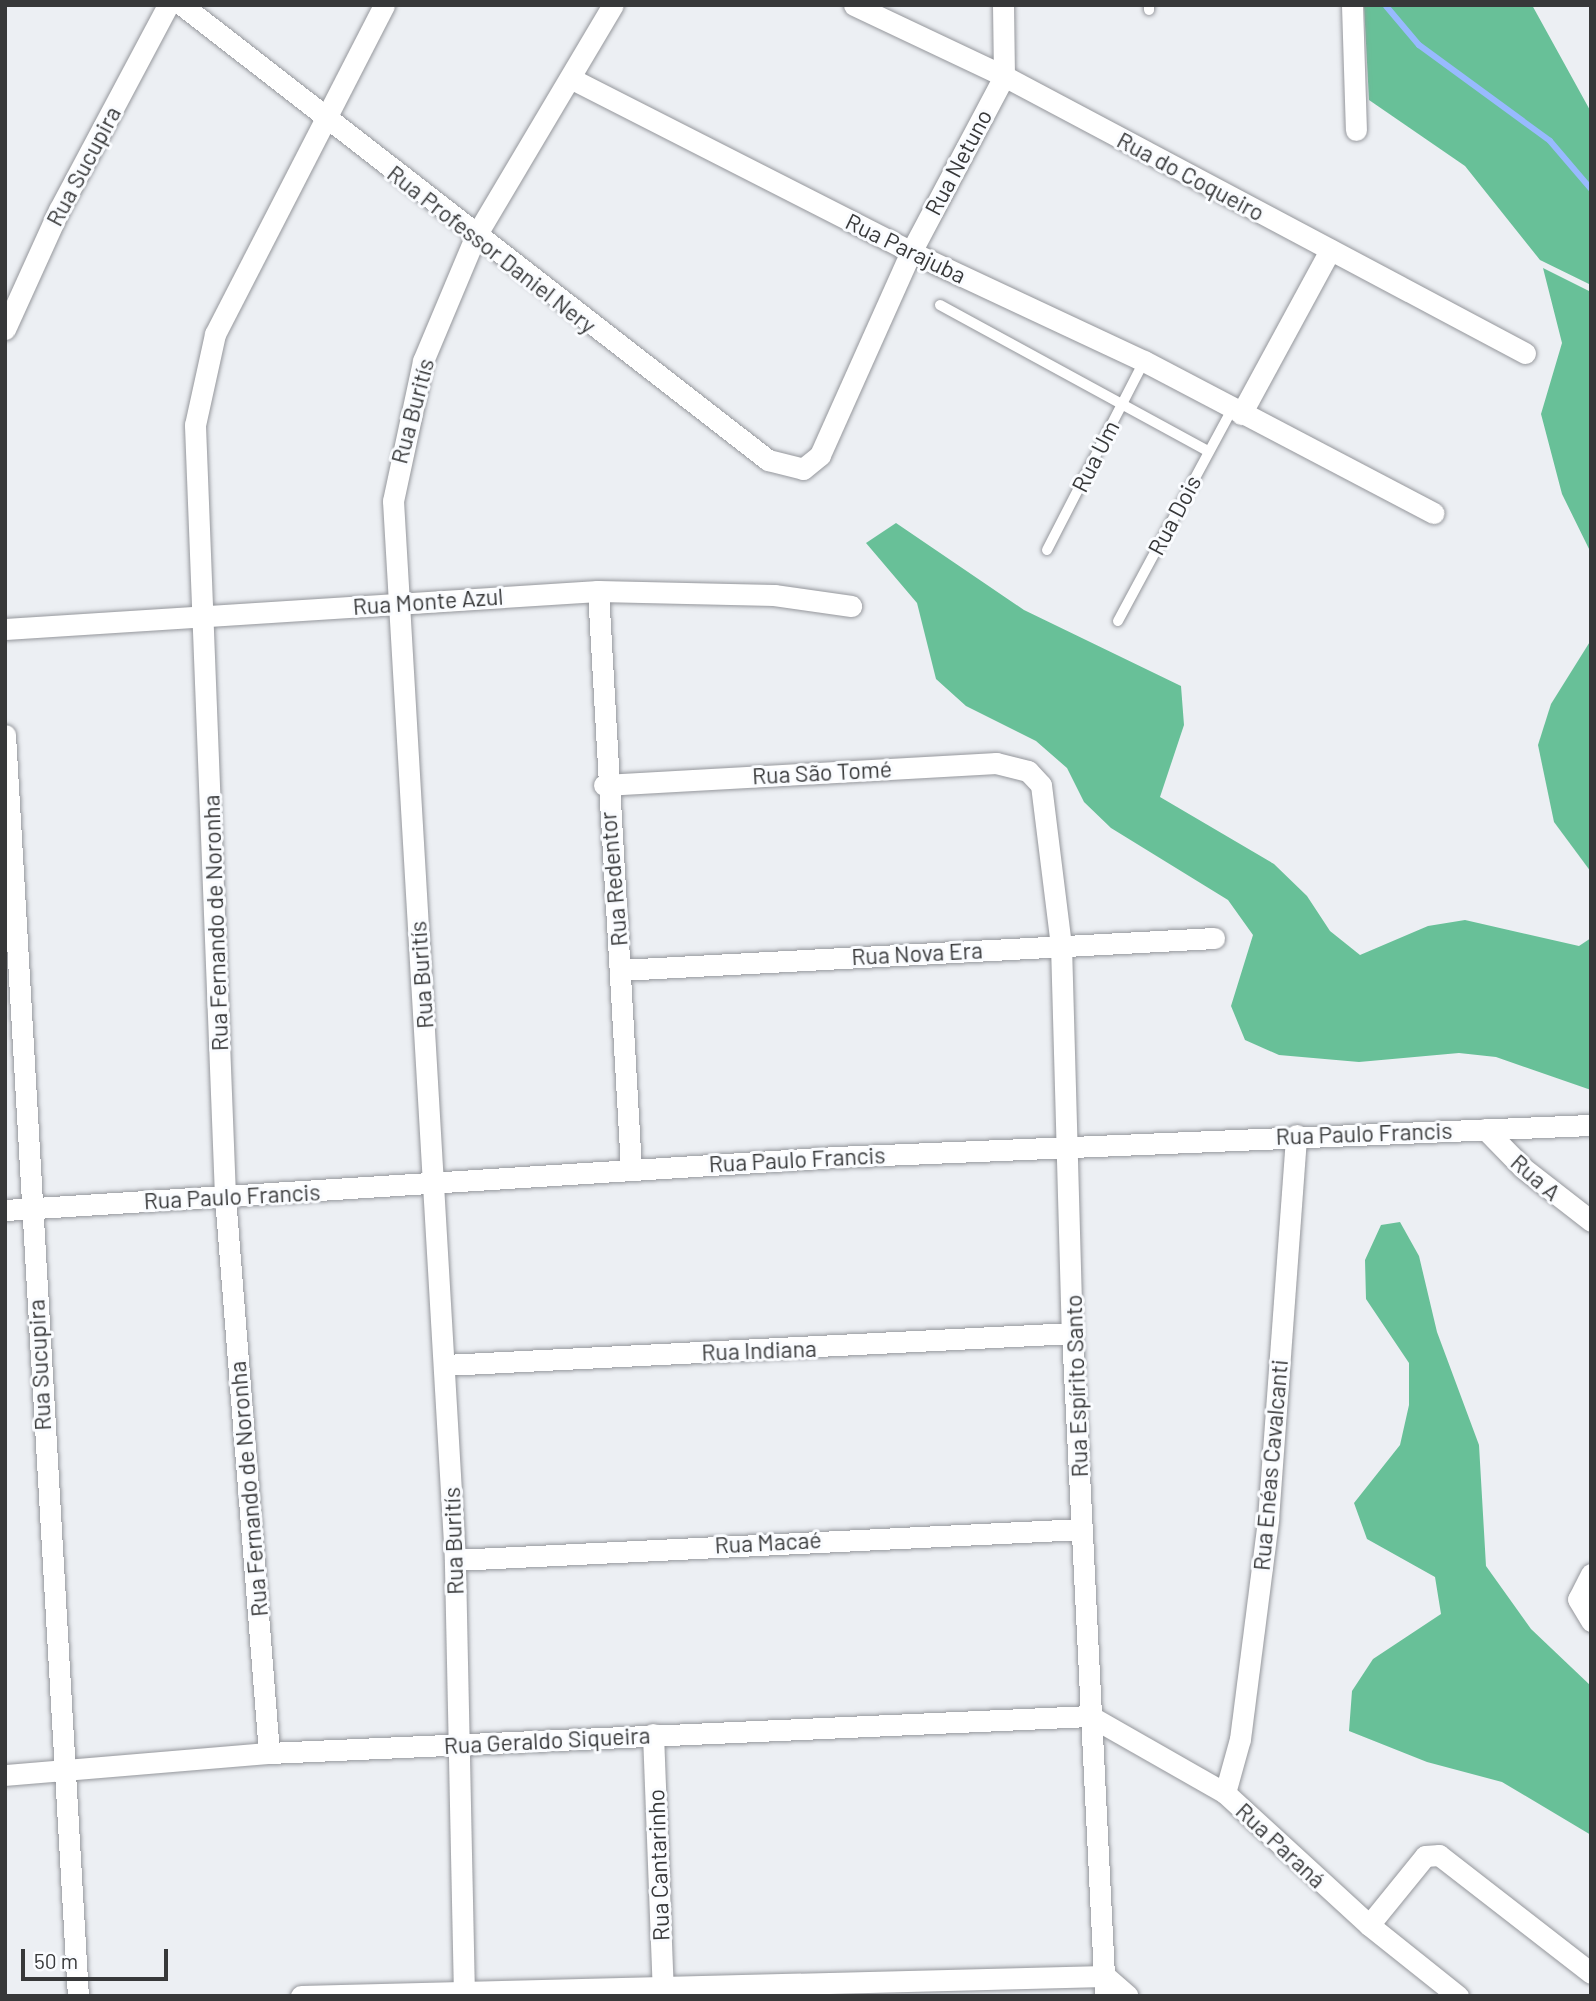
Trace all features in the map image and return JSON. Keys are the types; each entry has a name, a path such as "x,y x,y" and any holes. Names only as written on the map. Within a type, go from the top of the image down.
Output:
{"street":[{"name":"Rua Sucupira","path":"5,329 59,210 168,5"},
{"name":"Rua Professor Daniel Nery","path":"182,5 475,237 768,460 794,469 812,465"},
{"name":"Rua Fernando de Noronha","path":"269,1753 225,1196 204,620 194,446 215,334 384,5"},
{"name":"Rua Buritís","path":"464,1993 456,1746 455,1560 393,501 404,432 423,361 475,237 572,79 613,5"},
{"name":"Rua do Coqueiro","path":"854,5 1004,76 1525,353"},
{"name":"Rua Netuno","path":"812,465 911,252 1004,76 1003,5"},
{"path":"1352,5 1356,130"},
{"name":"Rua Parajuba","path":"572,79 911,252 1144,361 1433,513"},
{"path":"1236,411 1331,250"},
{"name":"Rua Monte Azul","path":"5,629 204,620 398,602 598,591 774,594 851,606"},
{"name":"Rua Redentor","path":"598,591 604,785 621,971 631,1168"},
{"name":"Rua Sucupira","path":"5,735 30,1209 78,1996"},
{"name":"Rua São Tomé","path":"604,785 996,763 1037,778"},
{"name":"Rua Espírito Santo","path":"1037,778 1061,945 1072,1145 1073,1333 1105,1986"},
{"name":"Rua Nova Era","path":"621,971 1214,938"},
{"name":"Rua Paulo Francis","path":"5,1210 631,1168 1072,1145 1591,1125"},
{"name":"Rua A","path":"1485,1129 1522,1168 1591,1221"},
{"name":"Rua Enéas Cavalcanti","path":"1225,1793 1240,1739 1268,1519 1296,1135"},
{"name":"Rua Indiana","path":"445,1365 1073,1333"},
{"name":"Rua Macaé","path":"455,1560 1082,1530"},
{"path":"1586,1614 1580,1589 1591,1574"},
{"name":"Rua Paraná","path":"1090,1716 1225,1793 1369,1925 1458,1996"},
{"name":"Rua Geraldo Siqueira","path":"5,1775 269,1753 1090,1716"},
{"name":"Rua Cantarinho","path":"653,1734 663,1990"},
{"path":"1369,1925 1424,1856 1439,1855 1591,1973"},
{"path":"301,1996 1105,1986 1128,1996"}],"lane":[{"path":"940,305 1123,402 1208,451"},
{"name":"Rua Um","path":"1047,550 1144,361"},
{"name":"Rua Dois","path":"1118,621 1208,451 1236,411"}],"green space":[{"path":"1364,5 1532,5 1591,112 1591,285 1540,260 1465,166 1369,100"},
{"path":"1543,268 1591,292 1591,553 1562,494 1541,414 1562,343"},
{"path":"896,523 1024,610 1181,686 1184,725 1160,797 1274,864 1307,896 1330,931 1360,955 1428,926 1465,920 1579,946 1591,938 1591,1090 1496,1057 1459,1053 1359,1062 1279,1055 1245,1040 1231,1006 1253,935 1228,900 1111,828 1084,802 1067,768 1036,741 966,706 936,679 917,603 866,543"},
{"path":"1591,640 1591,872 1554,822 1538,745 1551,704"},
{"path":"1400,1222 1419,1256 1437,1332 1479,1445 1486,1566 1531,1629 1591,1686 1591,1835 1502,1782 1427,1762 1349,1731 1352,1691 1373,1659 1441,1614 1435,1577 1367,1539 1354,1503 1400,1445 1409,1405 1409,1363 1366,1299 1365,1260 1381,1225"}],"waterway":[{"path":"1386,6 1419,45 1550,141 1591,189"}]}
